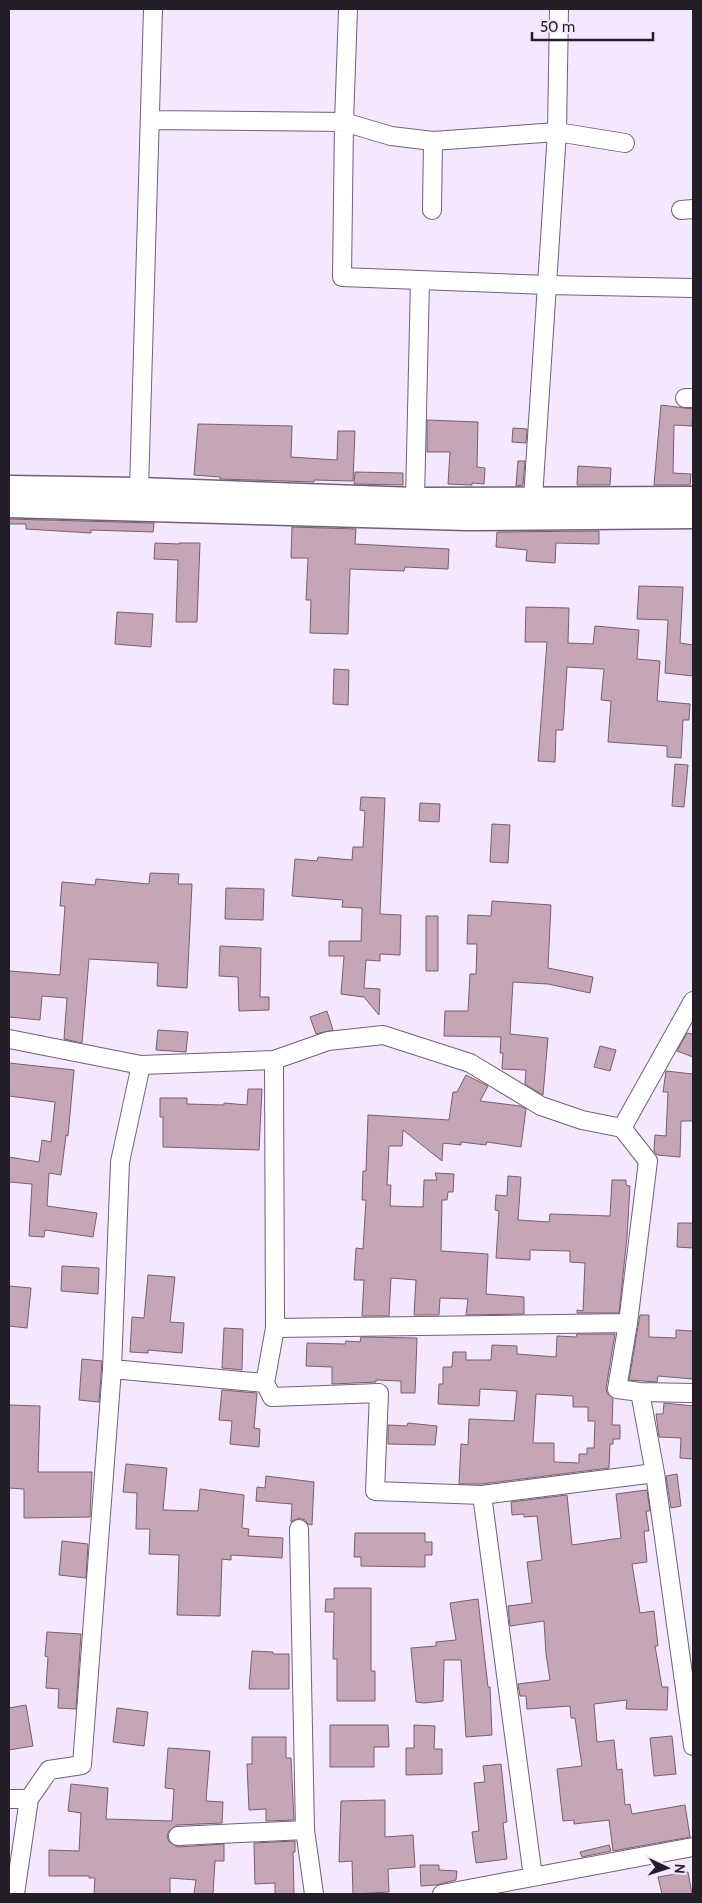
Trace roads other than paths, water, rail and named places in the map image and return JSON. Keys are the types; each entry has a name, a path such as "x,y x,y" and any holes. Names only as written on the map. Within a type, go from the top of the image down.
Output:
{"main road":[{"path":"9,487 139,489 415,499 693,498"},
{"path":"9,506 468,519 693,517"}],"street":[{"path":"139,489 153,9"},
{"path":"348,9 342,277 547,285 693,288"},
{"path":"532,498 557,132 559,9"},
{"path":"150,120 344,122 391,136 433,140 557,132 625,144"},
{"path":"432,210 433,140"},
{"path":"415,499 420,281"},
{"path":"622,1128 693,1000"},
{"path":"9,1039 141,1065 274,1060 328,1041 383,1035 470,1063 541,1106 582,1120 622,1128 648,1161 628,1323 617,1389 640,1392 693,1392"},
{"path":"274,1060 275,1328 265,1384 272,1397 379,1393 375,1491 482,1495 655,1473"},
{"path":"15,1894 29,1799 49,1770 82,1765 112,1369 120,1162 141,1065"},
{"path":"275,1328 628,1323"},
{"path":"112,1369 265,1384"},
{"path":"640,1392 655,1473 693,1746"},
{"path":"482,1495 533,1877"},
{"path":"299,1529 305,1830 314,1894"},
{"path":"9,1799 29,1799"},
{"path":"178,1836 305,1830"},
{"path":"442,1894 693,1847"}]}
